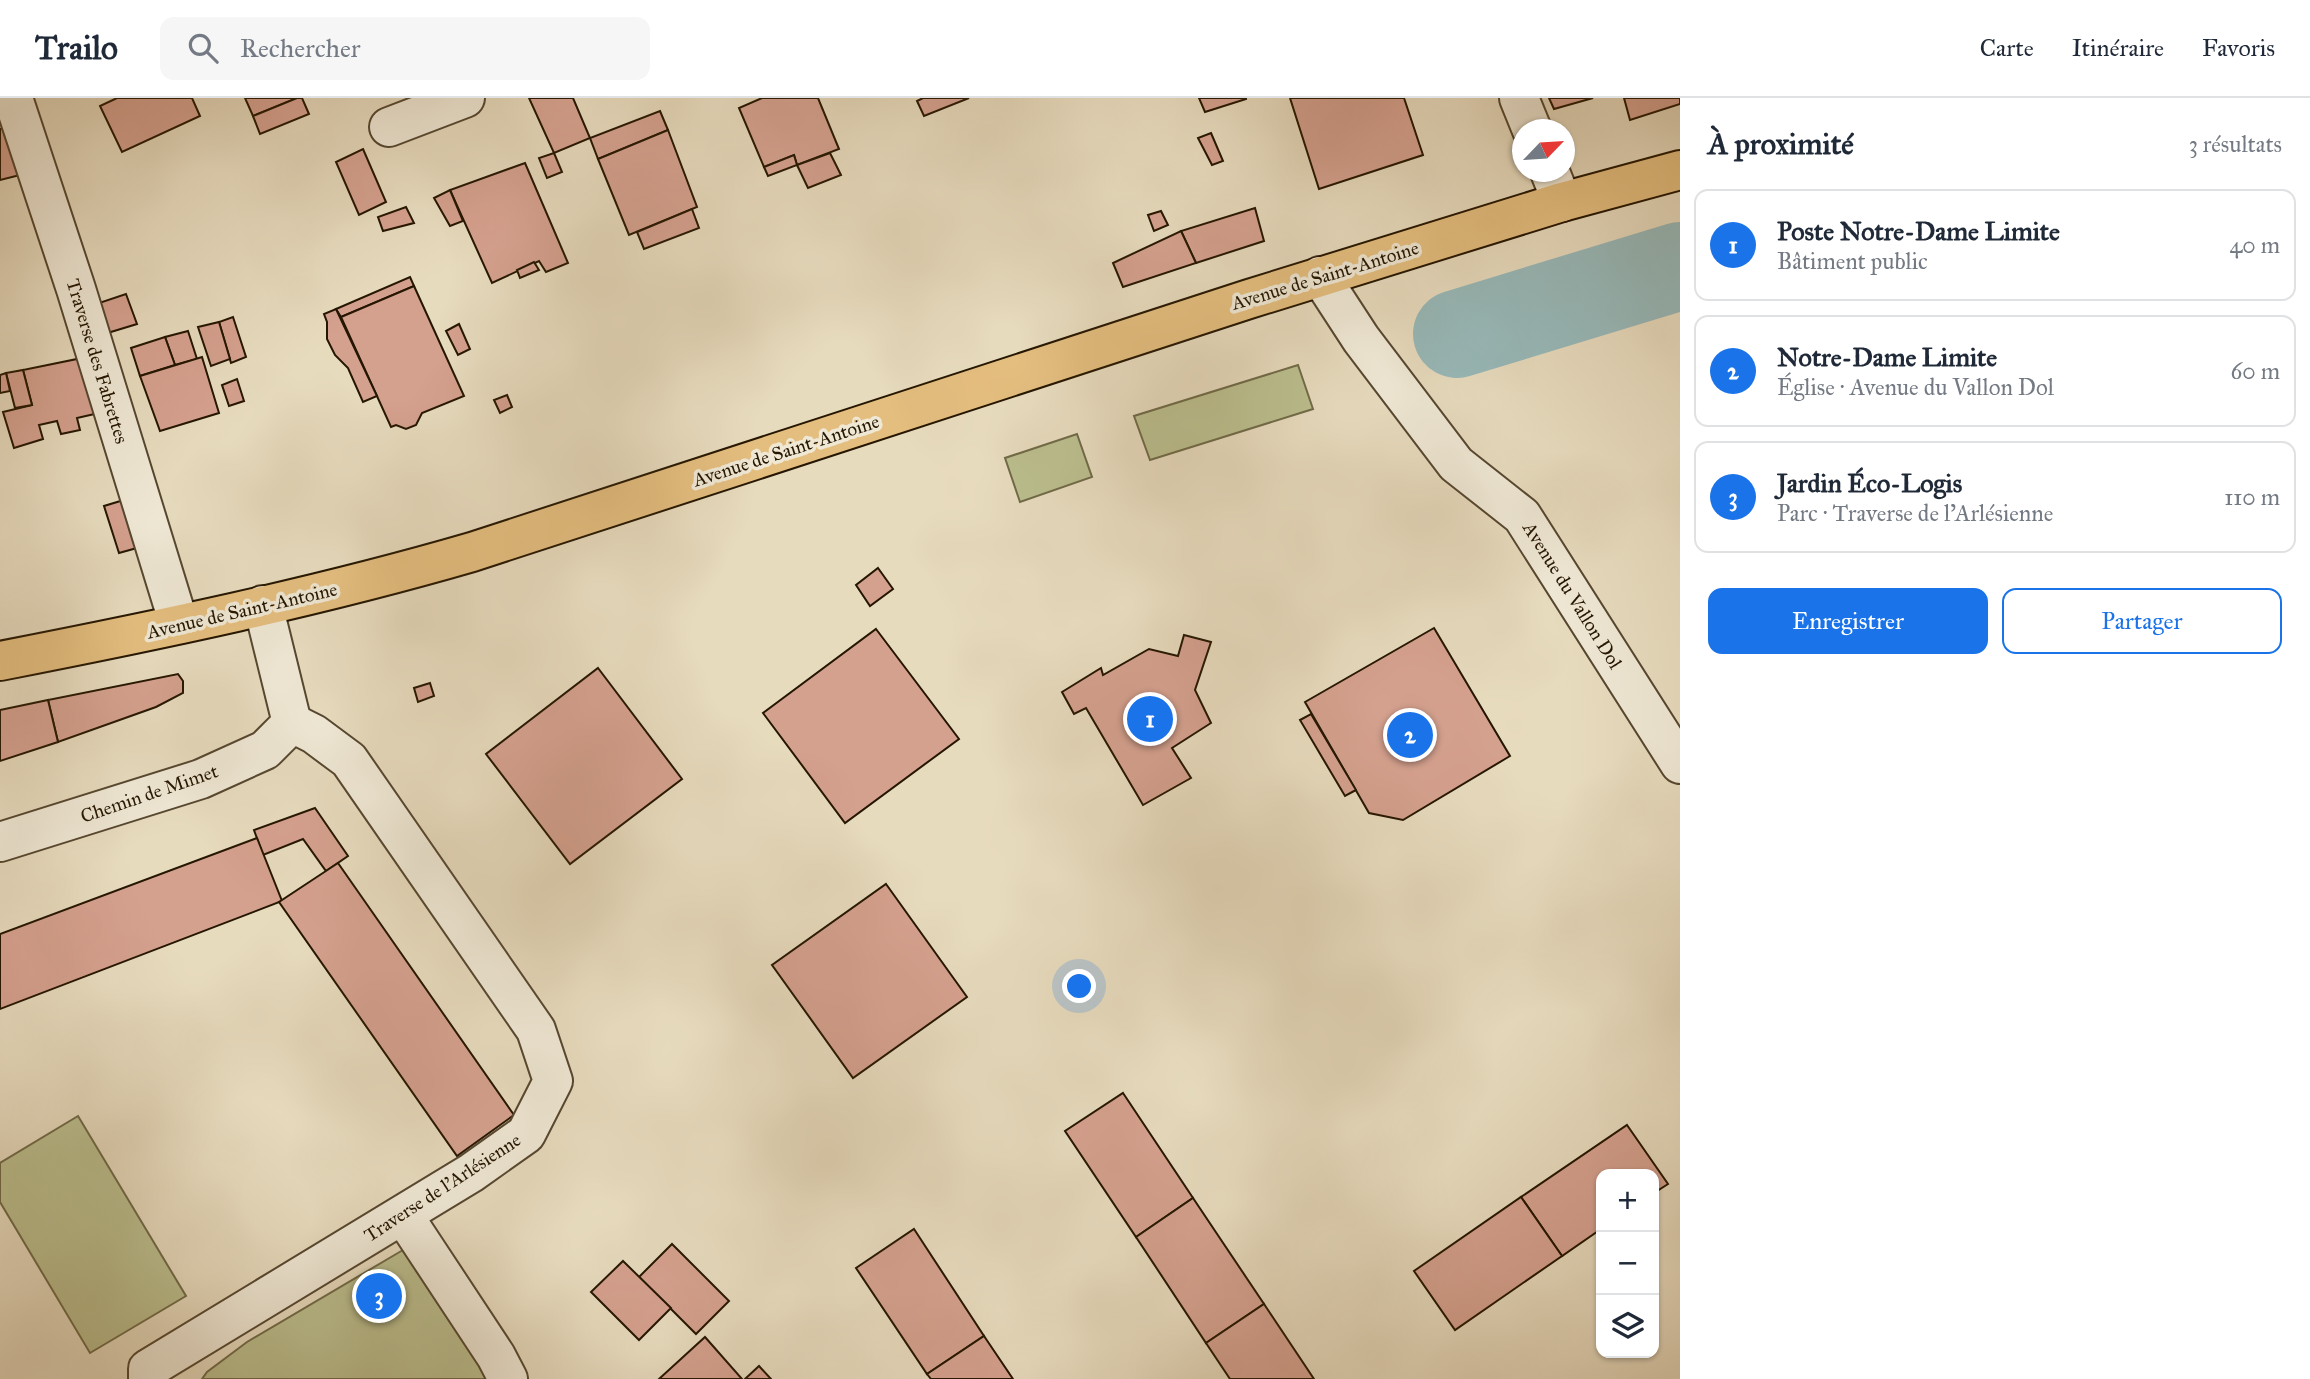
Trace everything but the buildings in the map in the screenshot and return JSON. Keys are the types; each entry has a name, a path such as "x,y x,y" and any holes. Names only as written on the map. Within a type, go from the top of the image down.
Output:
{"main road":[{"name":"Avenue de Saint-Antoine","path":"0,661 377,579 472,552 1320,276 1556,187 1680,170"}],"street":[{"name":"Traverse des Fabrettes","path":"13,98 76,289 179,624"},
{"path":"388,127 465,98"},
{"path":"1518,98 1527,119"},
{"name":"Avenue du Vallon Dol","path":"1320,276 1342,312 1456,464 1522,516 1680,764"},
{"path":"263,605 292,723"},
{"name":"Chemin de Mimet","path":"0,842 201,779 265,750 292,723"},
{"name":"Traverse de l'Arlésienne","path":"148,1379 148,1369 471,1173 526,1134 552,1081 537,1030 349,760 314,734 292,723"},
{"path":"403,1215 496,1356 508,1379"}],"green space":[{"path":"1298,365 1313,409 1150,460 1134,416"},
{"path":"1077,434 1092,477 1020,502 1005,458"},
{"path":"78,1116 186,1296 90,1353 0,1202 0,1163"},
{"path":"403,1250 488,1379 202,1379 207,1372 247,1342"}],"waterway":[{"path":"1457,334 1680,266"}],"place":[{"name":"Poste Notre-Dame Limite","path":"1150,719"},
{"name":"Notre-Dame Limite","path":"1410,735"},
{"name":"Jardin Éco-Logis","path":"379,1296"}]}
